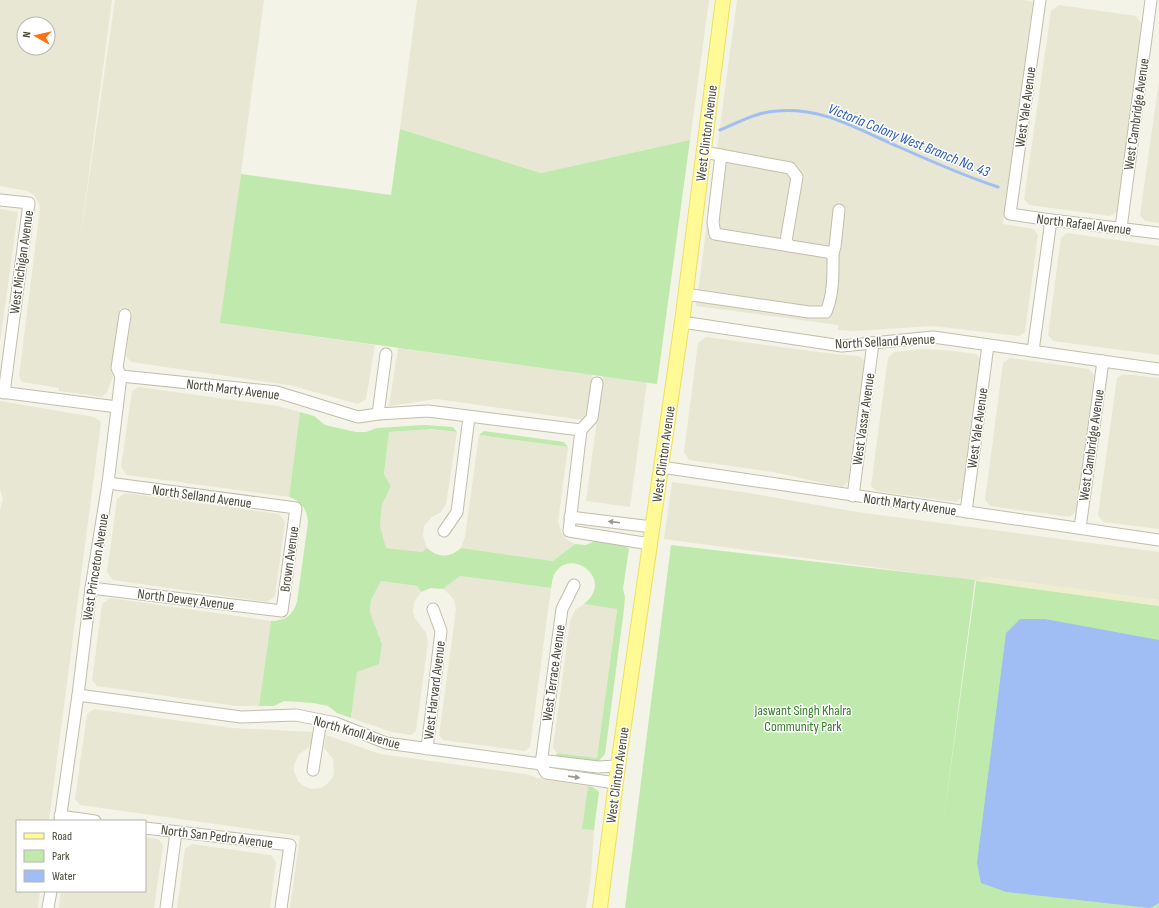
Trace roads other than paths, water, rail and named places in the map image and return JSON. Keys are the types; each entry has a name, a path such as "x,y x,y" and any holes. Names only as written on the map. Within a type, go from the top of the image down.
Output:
{"main road":[{"name":"West Clinton Avenue","path":"600,908 618,766 682,322 723,0"}],"street":[{"name":"West Yale Avenue","path":"1010,214 1040,0"},
{"name":"West Cambridge Avenue","path":"1120,228 1151,0"},
{"path":"704,152 790,168 797,176 786,241 790,246"},
{"path":"722,155 713,222 715,234 833,252"},
{"name":"West Michigan Avenue","path":"0,200 29,204 2,393"},
{"path":"685,294 809,312 826,312 831,300 833,252 835,247 839,210"},
{"name":"North Rafael Avenue","path":"1010,214 1159,233"},
{"path":"1033,351 1051,220"},
{"name":"West Princeton Avenue","path":"60,819 78,695 91,588 108,483 121,376 117,368 125,315"},
{"name":"North Selland Avenue","path":"682,322 842,346 933,337 1159,369"},
{"name":"West Vassar Avenue","path":"853,496 873,343"},
{"name":"West Yale Avenue","path":"966,512 988,345"},
{"path":"378,414 386,354"},
{"name":"West Cambridge Avenue","path":"1080,528 1103,361"},
{"name":"North Marty Avenue","path":"121,376 277,392 358,417 378,414 428,411 581,430"},
{"path":"597,383 592,418 581,430 569,531 650,544"},
{"path":"2,393 117,407"},
{"path":"444,531 457,512 469,417"},
{"name":"North Marty Avenue","path":"661,467 1159,540"},
{"name":"North Selland Avenue","path":"108,483 296,508"},
{"name":"Brown Avenue","path":"282,611 296,508"},
{"path":"570,517 652,527"},
{"name":"West Terrace Avenue","path":"541,764 562,609 574,586"},
{"name":"North Dewey Avenue","path":"91,588 282,611"},
{"name":"West Harvard Avenue","path":"427,749 441,631 433,609"},
{"name":"North Knoll Avenue","path":"78,695 240,717 296,715 336,723 386,743 541,764 548,761 598,767 618,766"},
{"path":"313,770 321,720"},
{"name":"North Knoll Avenue","path":"541,764 546,773 616,783"},
{"path":"60,819 78,820"},
{"name":"North San Pedro Avenue","path":"146,828 290,845 281,908"},
{"path":"166,908 176,832"},
{"path":"48,908 51,892"}],"water":[{"path":"1020,619 1045,619 1159,640 1159,903 1150,908 1006,892 981,883 977,863 1006,633"}],"waterway":[{"name":"Victoria Colony West Branch No. 43","path":"720,130 762,113 777,111 808,112 822,115 849,125 944,166 998,187"}],"park label":[{"name":"Jaswant Singh Khalra Community Park","path":"803,718"}]}
